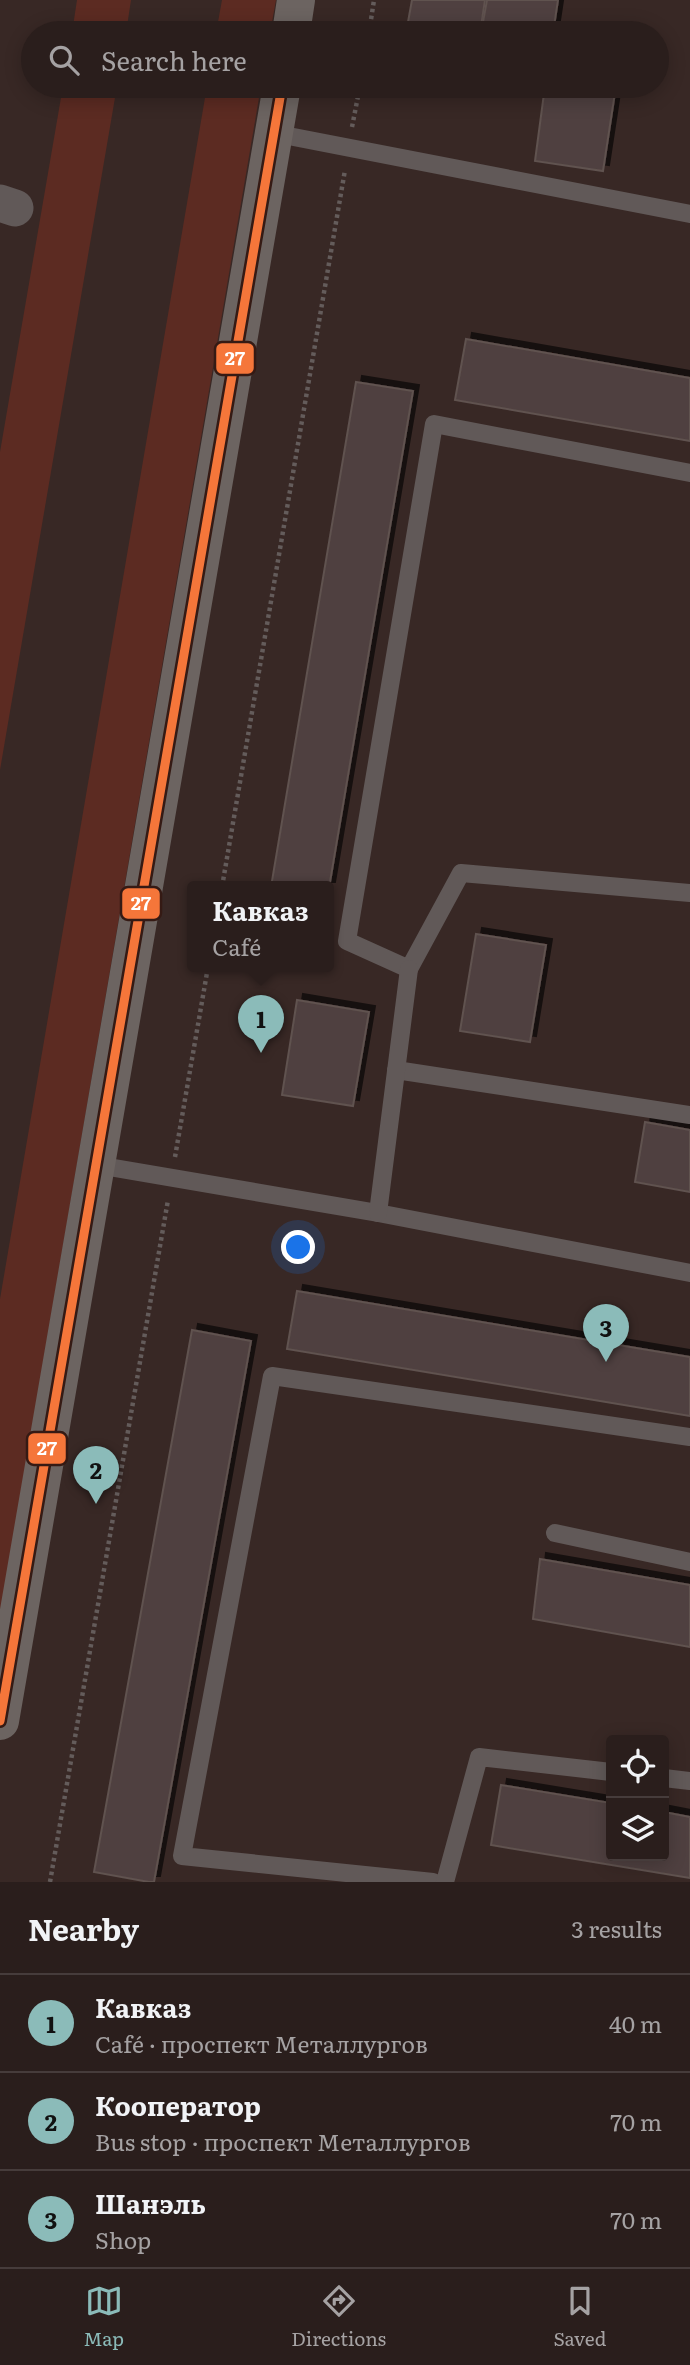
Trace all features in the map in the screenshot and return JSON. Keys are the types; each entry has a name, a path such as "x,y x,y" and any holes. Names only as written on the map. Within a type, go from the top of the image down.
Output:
{"main road":[{"path":"292,21 296,0"},
{"path":"0,1721 280,98"}],"lane":[{"path":"274,133 690,214"},
{"path":"409,969 347,941 435,424 690,473"},
{"path":"378,1213 409,969 461,873 690,893"},
{"path":"396,1070 690,1115"},
{"path":"97,1165 378,1213 690,1273"},
{"path":"433,1882 183,1856 272,1376 690,1437"},
{"path":"555,1533 690,1562"},
{"path":"445,1882 479,1756 606,1771"},
{"path":"669,1779 690,1781"}],"path":[{"path":"371,21 374,0"},
{"path":"223,881 358,98"},
{"path":"50,1882 207,972"}],"shaded area":[{"path":"77,0 131,0 128,21 74,21"},
{"path":"222,0 276,0 272,21 218,21"},
{"path":"61,98 115,98 0,770 0,452"},
{"path":"205,98 259,98 0,1615 0,1299"}],"building":[{"path":"412,0 485,0 482,21 408,21"},
{"path":"487,0 558,0 555,21 483,21"},
{"path":"543,98 614,98 603,171 535,161"},
{"path":"466,339 690,378 690,441 455,400"},
{"path":"356,382 413,391 330,881 272,881"},
{"path":"476,934 546,945 530,1042 460,1031"},
{"path":"297,1000 369,1012 353,1106 282,1095"},
{"path":"645,1122 690,1130 690,1192 635,1182"},
{"path":"297,1291 690,1357 690,1416 287,1349"},
{"path":"192,1330 251,1341 154,1882 149,1882 94,1872"},
{"path":"540,1559 690,1585 690,1647 533,1619"},
{"path":"501,1785 606,1802 606,1861 669,1861 669,1813 690,1817 690,1878 491,1845"}],"transit line":[{"name":"27","path":"0,1721 280,98"}],"place":[{"name":"Кавказ","path":"261,1053"},
{"name":"Шанэль","path":"606,1362"},
{"name":"Кооператор","path":"96,1504"}]}
